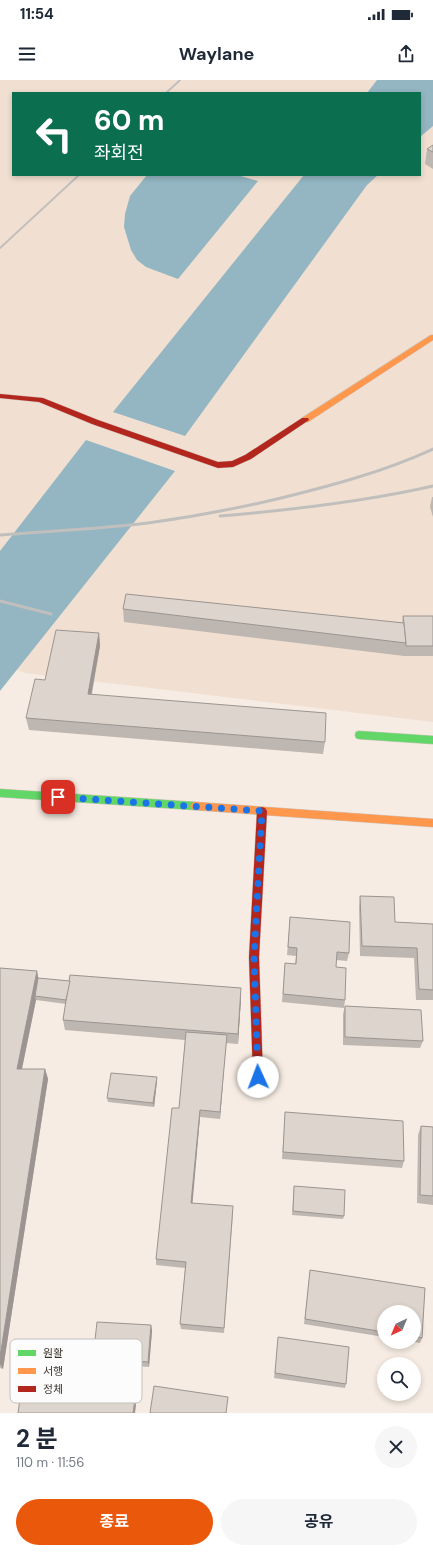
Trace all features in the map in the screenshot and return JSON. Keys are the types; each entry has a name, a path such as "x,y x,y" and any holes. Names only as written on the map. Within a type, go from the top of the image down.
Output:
{"street":[{"path":"0,396 40,400 96,422 218,465 232,464 248,457 433,337"},
{"path":"359,735 433,740"},
{"path":"0,793 433,822"},
{"path":"258,1077 254,957 262,811"}],"shaded area":[{"path":"0,80 433,80 433,722 25,673 0,663"}],"water":[{"path":"377,80 433,80 433,126 421,136 421,92 368,92"},
{"path":"146,176 240,176 258,181 178,279 146,267 137,260 131,250 124,227 125,214 130,196"},
{"path":"303,176 377,176 367,185 185,436 113,412"},
{"path":"86,440 175,471 0,691 0,551"}],"building":[{"path":"433,145 433,152 427,149"},
{"path":"126,594 404,623 406,643 123,609"},
{"path":"403,616 433,616 433,646 406,646"},
{"path":"56,630 99,633 88,694 326,713 325,742 26,718 35,679 45,680"},
{"path":"360,896 394,897 395,922 433,924 433,990 419,989 417,948 362,946"},
{"path":"290,917 350,922 349,953 337,952 336,967 346,968 345,1000 283,994 285,963 296,964 297,948 288,947"},
{"path":"0,968 37,971 17,1069 45,1069 0,1357"},
{"path":"70,975 241,988 238,1034 63,1020"},
{"path":"38,978 70,981 66,1000 35,996"},
{"path":"345,1006 421,1010 423,1041 345,1037"},
{"path":"186,1032 227,1035 220,1112 200,1110 191,1203 233,1206 224,1328 180,1324 186,1262 156,1259 172,1108 179,1108"},
{"path":"111,1073 157,1077 153,1103 107,1098"},
{"path":"285,1112 403,1121 404,1161 283,1152"},
{"path":"421,1126 433,1127 433,1196 420,1195"},
{"path":"294,1186 345,1190 344,1216 293,1211"},
{"path":"310,1270 425,1288 422,1338 421,1305 377,1305 377,1331 305,1319"},
{"path":"97,1322 151,1325 148,1362 142,1362 142,1339 95,1339"},
{"path":"278,1337 349,1347 346,1384 275,1373"},
{"path":"154,1386 228,1397 226,1413 150,1413"},
{"path":"19,1403 134,1403 133,1413 18,1413"}],"railway":[{"path":"167,92 180,80"},
{"path":"0,248 78,176"},
{"path":"0,535 148,523 261,503 356,478 395,465 433,449"},
{"path":"220,516 327,505 380,497 433,486"},
{"path":"0,601 51,614"}],"traffic: fast":[{"path":"359,735 433,740"},
{"path":"0,793 195,806"}],"traffic: slow":[{"path":"305,420 433,337"},
{"path":"195,806 433,823"}],"traffic: jam":[{"path":"0,396 40,400 95,422 218,465 233,464 248,457 305,420"},
{"path":"258,1077 254,957 262,811"}],"route":[{"path":"58,797 262,811 254,957 258,1077"}]}
